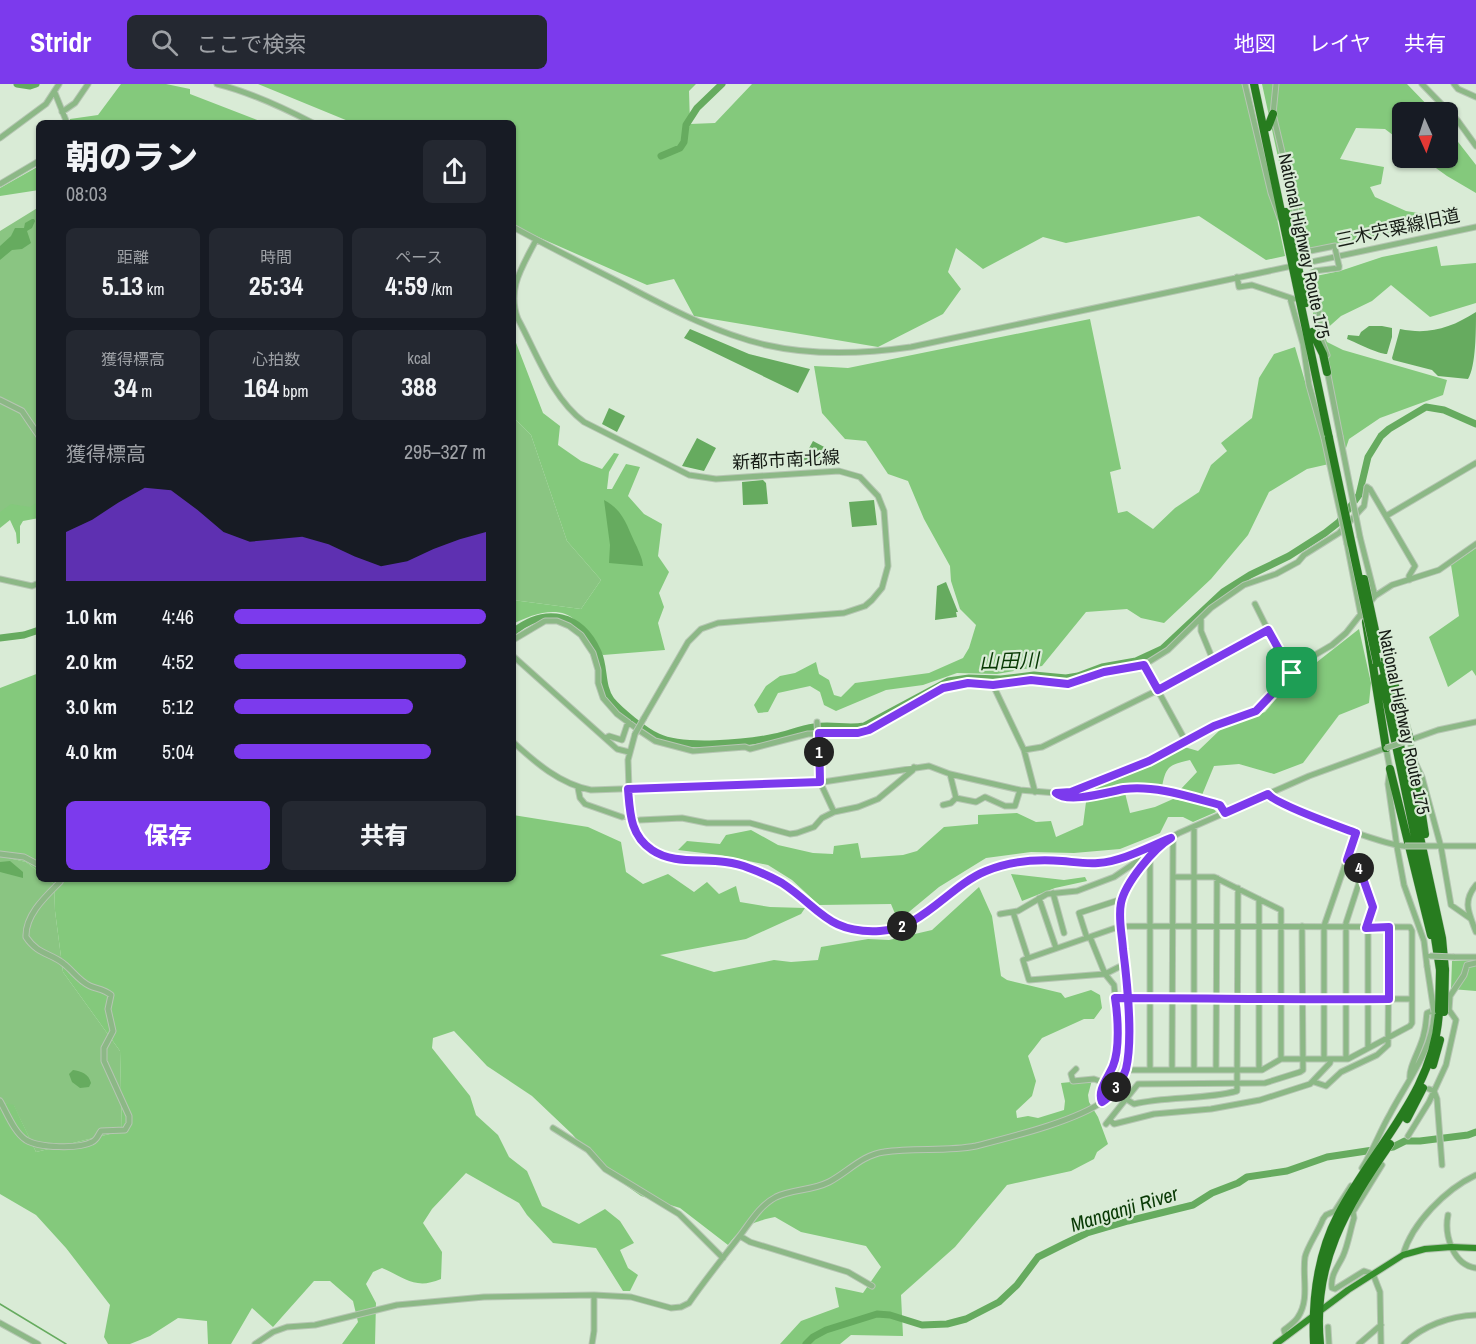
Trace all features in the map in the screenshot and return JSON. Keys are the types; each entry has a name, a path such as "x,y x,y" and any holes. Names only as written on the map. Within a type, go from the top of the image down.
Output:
{"highway":[{"name":"National Highway Route 175","path":"1252,84 1260,109 1285,234 1312,332 1364,616 1380,662 1399,732 1443,950 1440,1042 1430,1073 1414,1108 1390,1139 1340,1217 1325,1246 1316,1283 1314,1344"},
{"name":"National Highway Route 175","path":"1259,84 1317,381 1365,585 1441,968"},
{"path":"1268,127 1273,114"},
{"path":"1312,332 1323,354 1327,372"},
{"path":"1380,662 1410,740"},
{"path":"1380,662 1386,748"},
{"path":"1413,758 1444,934 1443,950"},
{"path":"1390,769 1441,968"},
{"name":"National Highway Route 175","path":"1315,1315 1320,1344"}],"main road":[{"path":"1276,1344 1403,1255 1425,1249 1476,1248"}],"street":[{"path":"0,138 46,105 59,84"},
{"path":"62,112 70,107 88,84"},
{"path":"216,84 232,88 307,120"},
{"path":"1245,84 1271,193 1285,234"},
{"path":"1276,84 1273,114 1305,249 1310,251 1335,246 1339,266 1339,268 1314,271 1310,275 1322,342 1329,362 1327,372 1332,437 1347,544 1364,616"},
{"path":"1422,84 1458,122 1476,146"},
{"path":"1454,84 1476,97"},
{"path":"54,93 66,120"},
{"path":"0,183 36,163"},
{"name":"三木宍粟線旧道","path":"516,229 682,315 727,334 768,345 823,352 865,353 911,347 1476,227"},
{"name":"新都市南北線","path":"516,280 536,240"},
{"path":"1237,277 1239,287 1252,285 1292,298 1303,344 1308,385 1332,437 1375,596"},
{"name":"新都市南北線","path":"516,312 558,396 574,415 584,422 677,470 703,478 830,470 849,473 860,477 873,490 884,511 888,566 882,588 865,606 844,613 718,623 701,629 688,642 635,734 629,752 628,789 632,827 639,839 652,850 666,857 681,860 723,860 740,864 780,883 829,922 866,932 900,927 916,919 967,881 1002,865 1025,861 1098,863 1117,859 1171,838"},
{"path":"0,400 22,411 36,432"},
{"path":"1386,516 1476,463"},
{"path":"516,638 545,621 557,621 569,626 581,635 592,653 603,698 617,714 655,741 693,751 745,747 750,749 808,734 858,733 869,730 943,688 957,684 993,685 1031,680 1068,684 1104,672 1144,665 1168,650 1211,608 1244,585 1276,574 1298,562 1339,533 1364,506 1367,488 1415,566 1409,580"},
{"path":"516,744 558,779 578,788 591,790 820,782 929,766 950,774 1020,790 1071,792 1140,764 1214,726 1256,711 1292,673 1308,659 1332,645 1364,616 1375,596 1392,585 1439,570 1476,544"},
{"path":"0,579 32,586 36,584"},
{"path":"1255,604 1292,673"},
{"path":"1201,618 1201,631 1213,660"},
{"path":"1024,750 1042,747 1158,690 1268,630"},
{"path":"516,659 617,750 629,752"},
{"path":"1144,665 1185,740"},
{"path":"993,685 1024,750 1035,792"},
{"path":"606,738 609,736 622,740 628,722"},
{"path":"817,722 820,782 834,812"},
{"path":"1000,914 1012,912 1053,893 1077,891 1114,877 1171,838 1339,764 1438,730 1476,722"},
{"path":"1410,740 1413,758 1422,777 1451,905 1471,919"},
{"path":"1386,748 1390,769 1388,784 1404,885 1424,941 1428,956 1427,966 1442,1011"},
{"path":"640,820 681,818 707,823 750,823 790,834 814,827 822,818 834,812 858,807 884,795 914,767"},
{"path":"950,774 956,798"},
{"path":"578,788 580,798 585,804 622,818"},
{"path":"1056,793 1059,797 1071,798 1125,789 1149,789 1220,805 1225,813"},
{"path":"956,798 976,801 985,797 1005,806 1015,806 1020,790"},
{"path":"1268,794 1270,798 1284,804 1397,847 1476,846"},
{"path":"943,805 951,803 956,798"},
{"path":"1194,827 1194,1070"},
{"path":"1323,1059 1324,926 1356,833"},
{"path":"1171,838 1173,877 1172,1070"},
{"path":"255,1344 273,1332 287,1327 315,1325 397,1305 484,1297 594,1295 630,1297 672,1308 681,1307 689,1303 754,1216 774,1198 824,1184 871,1155 976,1146 1059,1122 1102,1102 1110,1096 1121,1080 1126,1070 1129,1049 1121,926 1122,899 1128,886 1158,848"},
{"path":"0,854 24,857 36,863"},
{"path":"1150,858 1150,1070"},
{"path":"1347,860 1358,864 1373,907 1367,927 1368,1048"},
{"path":"1173,877 1217,878 1281,910 1281,1059"},
{"path":"1216,1070 1217,878"},
{"path":"1346,1059 1346,927 1359,883 1364,881"},
{"path":"0,1101 16,1130 25,1140 34,1144 83,1146 93,1142 101,1131 125,1130 129,1123 129,1116 104,1061 104,1048 113,1031 108,1010 111,995 81,980 62,962 36,949 26,937 27,926 32,917 46,895 60,882"},
{"path":"1476,885 1467,899 1476,932"},
{"path":"1126,1099 1134,1104 1159,1098 1194,1098 1237,1091 1238,888"},
{"path":"1053,893 1064,933"},
{"path":"1039,898 1056,948"},
{"path":"1102,1102 1100,1093 1115,1057 1118,1014 1114,985 1105,974 1078,913 1122,899"},
{"path":"1259,899 1259,1070"},
{"path":"1012,912 1028,958"},
{"path":"1125,964 1105,974 1029,980 1023,960 1121,926 1410,927 1412,931 1412,1023 1346,1059 1281,1059 1259,1070 1126,1070"},
{"path":"1302,926 1303,1070 1265,1083 1138,1084 1108,1122 1114,1124 1154,1114 1211,1109 1252,1102 1314,1082 1331,1059"},
{"path":"1314,1082 1326,1086 1341,1072 1377,1055 1388,1046 1389,927"},
{"path":"1412,954 1476,957"},
{"path":"1286,1337 1284,1330 1298,1319 1303,1303 1307,1251 1323,1219 1335,1211 1365,1164 1390,1113 1413,1082 1432,1027 1464,975 1467,965 1476,963"},
{"path":"1115,998 1412,999"},
{"path":"1408,1136 1411,1125 1421,1117 1446,1065 1454,1034 1455,1017 1436,1009 1427,1013 1421,1046 1409,1076 1413,1082"},
{"path":"1076,1069 1071,1074 1073,1082 1094,1079 1105,1083"},
{"path":"1432,1090 1437,1099 1442,1165"},
{"path":"1390,1113 1396,1116"},
{"path":"552,1128 588,1150 605,1169 679,1214 723,1258"},
{"path":"1381,1344 1380,1292 1373,1274 1364,1271 1337,1288 1332,1286 1333,1274 1343,1255 1354,1218 1353,1212 1382,1165"},
{"path":"1403,1255 1406,1243 1431,1209 1455,1186 1476,1175"},
{"path":"1448,1215 1446,1229 1451,1249 1465,1263 1476,1268"},
{"path":"740,1236 750,1242 848,1272 872,1286"},
{"path":"592,1344 594,1295"},
{"path":"1404,1344 1421,1330 1462,1316 1476,1315"},
{"path":"0,1323 38,1344"},
{"path":"1359,1344 1382,1324"},
{"path":"1328,1327 1329,1344"}],"shaded area":[{"path":"121,84 166,84 190,89 190,94 257,120 70,120 98,115"},
{"path":"258,84 696,84 689,91 690,124 715,123 752,84 1248,84 1285,256 1266,260 1199,216 1066,243 1043,237 983,269 956,248 948,272 961,289 943,314 878,347 694,316 674,279 647,285 516,227 516,120 346,120"},
{"path":"1262,84 1407,84 1424,102 1392,102 1392,134 1385,129 1356,128 1340,159 1384,167 1381,184 1370,187 1375,197 1406,211 1455,219 1299,253"},
{"path":"1458,142 1476,165 1476,193 1436,168 1458,168"},
{"path":"36,168 36,190 0,196 0,188"},
{"path":"36,209 36,509 0,517 0,231"},
{"path":"32,219 35,221 32,228 27,231 31,243 22,249 12,250 0,260 0,246 11,236 15,228 24,228 25,223"},
{"path":"1437,246 1441,266 1476,263 1476,303 1430,317 1391,285 1372,301 1341,316 1323,332 1327,342 1343,350 1447,380 1443,395 1380,418 1349,439 1345,451 1305,282 1311,277 1340,271 1382,257"},
{"path":"1476,312 1474,357 1468,379 1438,376 1432,370 1393,360 1400,329 1421,331 1440,329"},
{"path":"1090,319 1121,469 1110,472 1118,513 1127,511 1153,529 1175,508 1199,492 1211,465 1227,451 1221,443 1252,418 1259,378 1274,354 1295,347 1329,464 1307,469 1269,492 1248,535 1211,579 1164,623 1141,618 1127,609 1086,612 1042,666 997,674 957,673 923,685 886,690 836,711 824,705 820,692 810,686 778,693 768,712 758,713 754,705 766,686 780,676 795,673 816,662 819,674 829,680 834,695 841,697 855,683 929,673 963,658 969,648 976,625 960,609 951,581 950,566 924,519 908,481 888,474 866,441 845,439 822,413 814,366 848,368"},
{"path":"1369,326 1392,328 1387,354 1347,339 1348,335 1359,336"},
{"path":"690,329 749,354 810,369 798,393 684,338"},
{"path":"516,343 543,413 560,426 558,445 581,461 602,469 614,453 619,454 609,472 607,489 612,489 626,464 640,467 628,496 644,514 662,524 658,556 669,572 659,593 664,607 658,623 665,650 603,655 580,625 562,613 545,613 516,623 516,600 581,609 601,580 567,541 531,435 516,420"},
{"path":"609,408 625,416 617,432 602,424"},
{"path":"516,420 531,435 567,541 601,580 581,609 516,600"},
{"path":"697,438 716,448 704,471 682,466"},
{"path":"813,441 828,449 821,464 800,465"},
{"path":"763,480 766,483 768,504 743,505 742,482"},
{"path":"604,500 617,509 625,520 643,566 609,563 610,545"},
{"path":"874,500 877,525 852,527 849,502"},
{"path":"36,503 36,519 23,521 20,526 20,543 17,544 16,533 10,520 0,528 0,512 11,504 30,507"},
{"path":"1476,548 1476,676 1472,670 1448,687 1429,637 1459,616 1451,565"},
{"path":"946,582 958,612 956,612 957,617 935,620 937,586"},
{"path":"1359,629 1371,683 1369,703 1339,715 1303,763 1274,774 1239,764 1214,766 1202,795 1179,791 1197,772 1190,760 1170,767 1165,774 1162,787 1137,783 1080,793 1132,772 1181,746 1198,751 1221,729 1265,712 1296,675 1317,662"},
{"path":"36,674 36,870 26,862 0,856 0,688"},
{"path":"1125,793 1130,813 1155,807 1173,799 1212,806 1216,812 1193,822 1183,817 1168,817 1160,833 1120,849 1074,853 1031,852 986,858 939,887 898,921 891,904 819,905 792,880 768,865 720,855 678,850 687,841 720,844 726,835 751,830 778,845 813,853 833,854 834,846 858,843 861,858 903,855 917,851 944,827 978,824 978,815 1017,813 1036,822 1051,821 1056,837 1083,825 1086,802"},
{"path":"516,815 588,827 621,842 626,872 643,884 668,874 694,892 707,882 719,894 736,886 740,902 770,907 805,908 801,914 746,939 660,955 714,972 774,960 791,962 818,960 821,947 868,939 889,940 932,930 979,887 992,916 1001,976 1007,980 1061,993 1065,998 1091,990 1100,995 1102,1008 1094,1019 1084,1019 1042,1038 1028,1056 1036,1081 1032,1096 1016,1111 1017,1118 1028,1116 1038,1118 1064,1110 1065,1101 1061,1083 1092,1080 1088,1095 1089,1102 1098,1117 1108,1144 1097,1152 1094,1159 1071,1171 1007,1185 955,1247 901,1295 903,1336 851,1335 840,1344 780,1344 801,1321 839,1307 835,1287 863,1293 881,1267 866,1246 801,1232 775,1217 748,1226 738,1233 728,1245 680,1208 641,1196 604,1170 572,1134 532,1096 487,1066 454,1031 433,1038 432,1048 470,1096 476,1115 498,1135 509,1157 527,1171 542,1206 579,1224 605,1209 620,1221 634,1243 620,1250 628,1268 638,1275 630,1291 623,1291 596,1248 553,1243 519,1203 466,1173 432,1209 423,1223 442,1252 441,1279 417,1283 382,1268 373,1272 366,1284 376,1303 375,1344 342,1344 358,1322 353,1301 330,1281 314,1281 273,1327 252,1308 231,1344 208,1344 207,1321 178,1318 150,1336 130,1344 108,1344 104,1337 110,1305 66,1248 36,1215 0,1194 0,1102 14,1105 36,1152 122,1131 120,1051 63,972 54,884 52,882 516,882"},
{"path":"0,856 26,862 36,870 36,882 54,884 63,972 120,1051 122,1131 36,1152 14,1106 0,1102"},
{"path":"10,861 23,872 23,878 0,872 0,862"},
{"path":"1011,874 1064,880 1085,877 1087,881 1055,888 1022,901"},
{"path":"1472,960 1476,963 1476,991 1451,989 1452,961"},
{"path":"73,1070 87,1075 91,1083 89,1087 80,1088 72,1082 69,1074"}],"waterway":[{"path":"17,84 30,86 36,84"},
{"path":"661,156 680,148 684,142 686,125 697,108 722,84"},
{"name":"山田川","path":"516,630 538,619 550,617 562,618 582,629 598,652 606,689 611,700 646,730 669,741 699,744 732,743 775,737 814,727 864,726 948,681 1034,675 1066,678 1102,667 1136,661 1162,649 1223,592 1250,575 1289,556 1339,522 1359,495 1368,457 1381,436 1389,429 1426,407 1444,410 1476,424"},
{"name":"山田川","path":"0,638 36,631"},
{"name":"Manganji River","path":"806,1344 826,1330 877,1314 890,1315 922,1325 947,1324 966,1319 999,1302 1017,1285 1038,1257 1087,1233 1193,1205 1212,1193 1247,1177 1287,1171 1327,1157 1393,1147 1405,1141 1468,1135 1476,1132"},
{"path":"0,1304 66,1344"}],"tunnel":[{"path":"622,817 640,820"}],"route":[{"path":"1292,673 1268,630 1158,690 1144,665 1104,672 1068,684 1031,680 993,685 957,684 943,688 869,730 858,733 819,733 820,782 628,789 632,827 639,839 652,850 666,857 681,860 723,860 740,864 780,883 829,922 866,932 900,927 916,919 967,881 1002,865 1025,861 1098,863 1117,859 1171,838 1164,842 1147,861 1128,886 1121,903 1120,916 1126,978 1127,998 1129,1049 1126,1070 1121,1080 1110,1096 1102,1102 1100,1093 1115,1057 1118,1014 1115,998 1127,998 1194,998 1216,999 1346,998 1389,999 1389,927 1366,928 1373,907 1358,864 1347,860 1356,833 1270,798 1268,794 1225,813 1220,805 1149,789 1125,789 1071,798 1059,797 1056,793 1071,792 1149,761 1214,726 1256,711 1268,701 1292,673"}]}
